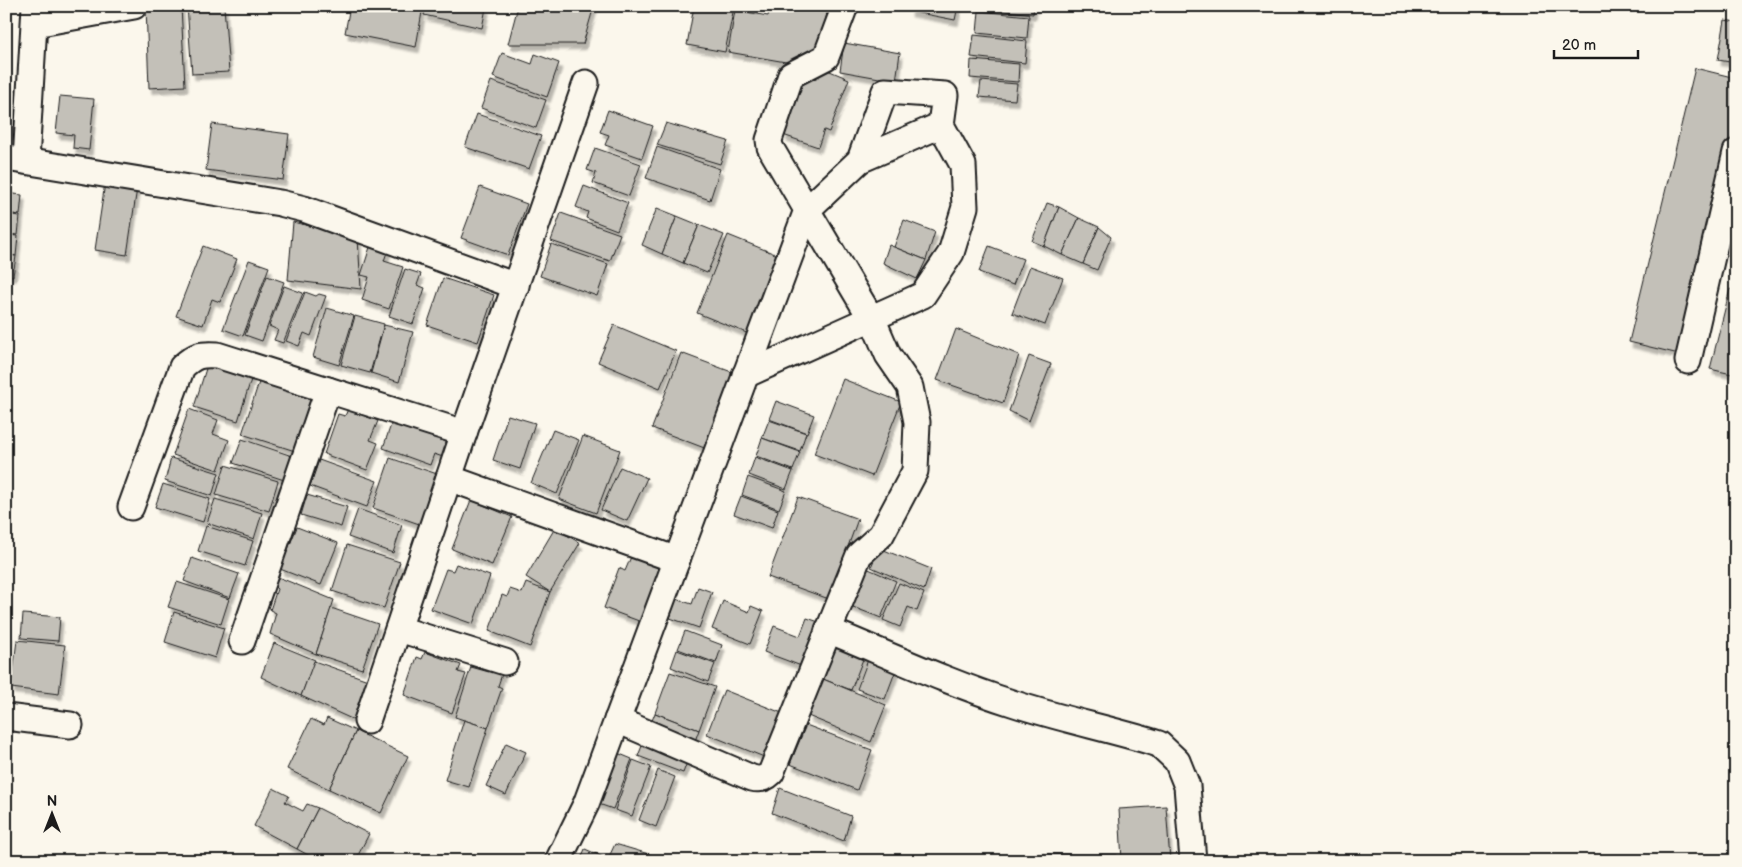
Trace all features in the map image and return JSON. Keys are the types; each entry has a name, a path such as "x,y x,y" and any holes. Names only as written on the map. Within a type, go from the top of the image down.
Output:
{"street":[{"path":"134,6 35,15 16,160 280,203 304,209 516,286"},
{"path":"617,720 752,778 759,780 766,778 771,773 859,555 881,536 915,471 917,422 910,387 888,355 882,338 871,318 773,154 770,140 791,75 826,57 845,6"},
{"path":"367,721 464,433 586,83"},
{"path":"745,375 924,295 951,253 965,207 963,165 941,125 945,95 885,91 860,160"},
{"path":"558,861 586,804 807,210 860,160 941,125"},
{"path":"1688,361 1736,152"},
{"path":"131,507 182,368 192,358 205,355 217,355 464,433"},
{"path":"242,641 328,390"},
{"path":"449,478 677,560"},
{"path":"398,629 505,662"},
{"path":"828,630 912,664 945,680 1014,704 1159,744 1177,761 1187,786 1193,861"},
{"path":"6,717 70,725"}],"building":[{"path":"181,6 185,86 149,88 146,7"},
{"path":"187,6 224,6 229,72 192,74"},
{"path":"350,6 423,6 416,47 345,33"},
{"path":"426,6 478,6 486,8 482,28 424,15"},
{"path":"518,6 594,6 583,44 508,44"},
{"path":"694,6 734,7 725,52 687,45"},
{"path":"770,6 828,6 819,61 809,66 728,52 735,10 768,16"},
{"path":"910,6 958,6 955,20 909,11"},
{"path":"981,6 1034,6 1033,14 981,8"},
{"path":"979,11 1029,16 1027,38 977,33"},
{"path":"1725,20 1736,22 1736,63 1718,60"},
{"path":"974,35 1027,41 1025,63 971,57"},
{"path":"844,43 900,53 896,81 840,71"},
{"path":"502,53 532,64 535,54 559,63 547,97 493,77"},
{"path":"971,60 1019,64 1018,82 970,78"},
{"path":"813,64 849,79 829,132 824,130 818,147 783,135 807,68"},
{"path":"1695,68 1736,78 1736,122 1679,354 1629,342"},
{"path":"491,81 546,100 536,128 481,108"},
{"path":"981,81 1017,84 1015,100 979,97"},
{"path":"6,90 17,91 12,140 6,139"},
{"path":"60,96 94,99 89,150 73,148 74,135 56,133"},
{"path":"608,110 653,126 642,158 605,145 609,135 600,132"},
{"path":"477,114 541,136 529,169 465,147"},
{"path":"666,123 728,141 720,164 657,145"},
{"path":"212,124 289,134 283,180 206,170"},
{"path":"657,147 720,169 710,200 646,178"},
{"path":"595,148 641,164 629,196 593,183 596,173 587,170"},
{"path":"105,183 137,188 127,255 95,250"},
{"path":"584,186 628,203 617,230 586,218 588,212 576,207"},
{"path":"480,187 527,204 508,255 461,238"},
{"path":"6,193 22,195 20,215 6,213"},
{"path":"1047,203 1059,207 1044,246 1032,241"},
{"path":"1059,207 1079,218 1062,255 1044,246"},
{"path":"657,208 677,216 662,254 642,245"},
{"path":"561,213 620,234 610,261 551,241"},
{"path":"6,214 20,216 18,235 6,234"},
{"path":"677,216 699,225 683,263 662,254"},
{"path":"1079,218 1099,227 1083,264 1062,255"},
{"path":"904,220 935,232 926,260 894,247"},
{"path":"293,222 358,238 361,289 288,280"},
{"path":"699,225 724,235 707,273 683,263"},
{"path":"1099,227 1111,237 1097,270 1083,264"},
{"path":"6,235 18,236 16,256 6,255"},
{"path":"728,235 785,258 754,336 697,313"},
{"path":"371,244 388,249 384,261 403,267 389,309 362,300 369,277 361,275"},
{"path":"551,244 608,264 597,296 540,276"},
{"path":"889,245 926,260 917,279 883,263"},
{"path":"203,246 237,259 220,302 212,299 203,325 176,316"},
{"path":"989,246 1023,259 1013,285 979,272"},
{"path":"6,255 16,256 13,276 6,275"},
{"path":"249,260 269,267 243,336 223,329"},
{"path":"1030,266 1063,278 1045,325 1012,313"},
{"path":"405,269 421,274 417,285 425,288 413,324 389,316"},
{"path":"267,276 284,282 262,341 245,335"},
{"path":"443,278 494,295 478,342 427,325"},
{"path":"284,286 303,293 283,343 274,340 278,330 269,326"},
{"path":"1730,289 1736,291 1736,375 1710,369"},
{"path":"305,292 316,296 319,294 326,296 311,336 304,333 299,346 286,341"},
{"path":"327,308 354,316 339,365 313,357"},
{"path":"355,316 384,324 370,373 341,365"},
{"path":"384,325 413,332 399,382 371,373"},
{"path":"614,325 676,351 660,388 598,362"},
{"path":"956,329 1019,355 1003,403 937,380"},
{"path":"681,353 737,374 707,449 652,428"},
{"path":"1029,356 1051,364 1029,421 1009,411"},
{"path":"209,359 253,373 238,421 194,407"},
{"path":"260,379 313,396 295,451 242,434"},
{"path":"843,379 901,402 872,476 814,454"},
{"path":"776,401 814,415 807,433 769,419"},
{"path":"189,409 218,420 213,434 229,440 218,470 173,455"},
{"path":"348,409 378,421 370,440 378,443 367,470 324,454 338,414 345,416"},
{"path":"508,415 535,423 520,469 493,460"},
{"path":"394,416 451,436 443,457 434,454 430,465 383,448"},
{"path":"769,420 806,433 800,451 762,438"},
{"path":"553,430 579,440 557,494 531,483"},
{"path":"583,436 620,450 596,513 559,499"},
{"path":"762,438 800,452 793,470 756,456"},
{"path":"242,439 292,456 284,480 233,463"},
{"path":"755,457 793,471 786,489 749,475"},
{"path":"171,458 219,473 212,496 165,481"},
{"path":"390,458 443,476 425,526 373,508"},
{"path":"319,460 377,481 367,507 310,486"},
{"path":"225,465 278,481 269,511 216,495"},
{"path":"620,467 647,478 627,521 601,510"},
{"path":"748,477 786,491 779,509 742,495"},
{"path":"163,484 210,499 203,522 155,507"},
{"path":"307,495 347,507 341,527 301,515"},
{"path":"741,496 778,510 772,528 734,514"},
{"path":"798,497 858,519 829,599 768,577"},
{"path":"215,499 262,513 254,539 207,523"},
{"path":"471,500 512,517 492,565 452,549"},
{"path":"358,509 402,525 393,553 348,537"},
{"path":"206,526 253,541 245,566 198,551"},
{"path":"297,527 338,543 321,585 280,569"},
{"path":"555,528 580,543 550,592 526,577"},
{"path":"347,545 400,562 384,608 332,591"},
{"path":"879,548 931,569 924,590 871,567"},
{"path":"633,552 670,566 647,624 604,608 619,568 625,571"},
{"path":"192,558 239,574 230,598 184,581"},
{"path":"456,564 490,576 473,624 431,609 446,569 453,571"},
{"path":"864,567 896,581 881,618 848,605"},
{"path":"278,577 334,600 316,654 270,634 276,613 270,610 277,589 275,587"},
{"path":"177,582 229,599 221,624 168,607"},
{"path":"526,583 550,592 530,647 489,631 502,595 507,597 510,589 522,593"},
{"path":"899,583 924,593 917,611 908,607 900,627 883,620"},
{"path":"698,587 712,592 699,628 670,618 676,599 692,604"},
{"path":"723,601 749,612 751,606 763,611 750,644 712,629"},
{"path":"331,608 378,624 362,669 316,654"},
{"path":"174,612 224,628 215,658 165,642"},
{"path":"23,614 60,617 58,641 21,638"},
{"path":"807,618 822,623 804,667 764,652 774,626 800,636"},
{"path":"841,630 870,641 851,690 823,679"},
{"path":"685,631 722,645 716,663 678,649"},
{"path":"6,633 10,634 6,662"},
{"path":"17,640 65,645 59,694 11,688"},
{"path":"875,641 903,651 885,699 857,689"},
{"path":"274,643 315,660 301,696 261,677"},
{"path":"677,650 715,664 708,682 671,667"},
{"path":"425,652 461,665 458,672 466,674 452,713 404,695 417,657 422,659"},
{"path":"314,661 368,680 354,720 301,696"},
{"path":"492,663 504,668 498,686 502,688 488,728 455,717 471,667 489,672"},
{"path":"670,672 715,687 699,730 655,713"},
{"path":"823,679 886,705 871,742 808,716"},
{"path":"724,690 787,715 769,759 707,734"},
{"path":"655,713 699,730 683,773 638,756"},
{"path":"327,718 356,731 329,789 287,769 311,719 324,725"},
{"path":"464,720 488,728 469,787 445,780"},
{"path":"806,725 872,750 857,790 790,764"},
{"path":"356,731 408,756 381,813 329,789"},
{"path":"506,743 526,752 506,795 486,786"},
{"path":"615,752 632,759 613,809 596,803"},
{"path":"633,760 651,767 632,816 615,810"},
{"path":"658,770 675,777 656,827 639,820"},
{"path":"273,788 289,796 285,802 303,811 307,804 318,808 297,849 254,826"},
{"path":"780,788 851,816 844,841 772,813"},
{"path":"1166,806 1170,861 1122,861 1119,809"},
{"path":"318,808 369,834 355,861 319,861 297,849"},
{"path":"615,844 652,855 651,861 580,861 585,849 608,859"},
{"path":"1038,854 1117,855 1117,861 1038,861"}]}
